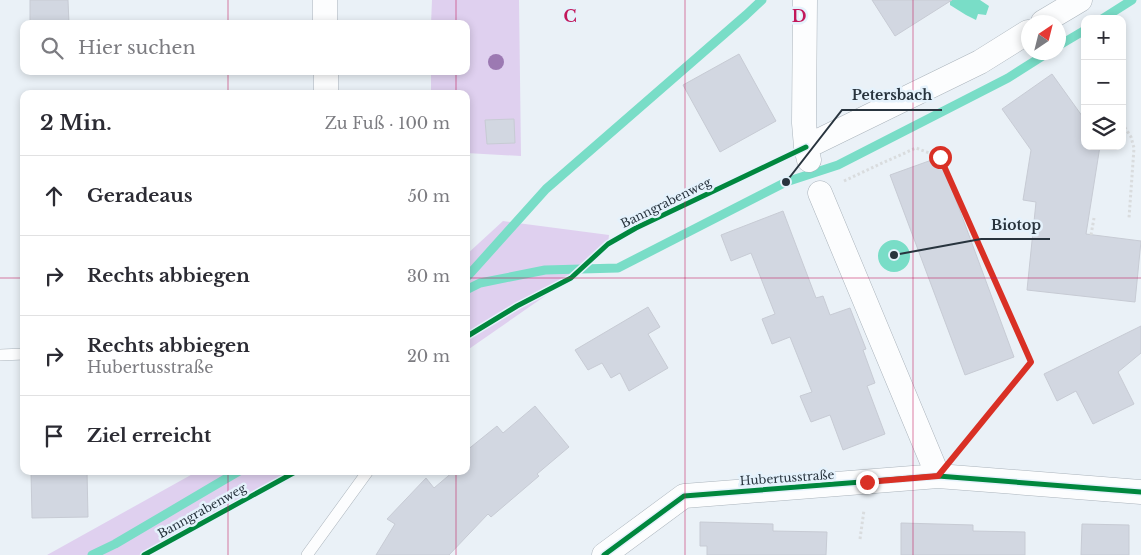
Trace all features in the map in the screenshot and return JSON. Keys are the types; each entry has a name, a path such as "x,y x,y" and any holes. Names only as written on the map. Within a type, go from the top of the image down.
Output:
{"street":[{"path":"325,0 325,20"},
{"path":"805,0 804,124 808,155 980,62 1021,36"},
{"path":"1055,15 1080,0"},
{"path":"326,75 326,90"},
{"path":"820,193 938,476"},
{"name":"Hubertusstraße","path":"604,555 684,496 938,476 1141,492"}],"lane":[{"path":"0,355 20,354"},
{"path":"307,555 365,475"}],"path":[{"path":"1126,129 1131,137 1134,148 1129,218"},
{"path":"820,193 916,148 940,157 1031,362 938,476"},
{"path":"1091,235 1094,218"}],"shaded area":[{"path":"432,0 519,0 521,156 470,153 470,90 431,90 431,75 470,75 470,20 431,20"},
{"path":"950,0 980,0 989,6 986,15 978,14 976,20 950,5"},
{"path":"503,221 609,235 608,244 571,278 470,348 470,251"},
{"path":"894,240 900,241 905,245 909,250 909,262 905,267 900,271 894,272 888,271 883,267 879,262 878,256 879,250 883,245 888,241"},
{"path":"191,475 291,475 146,555 47,555"}],"building":[{"path":"30,0 68,0 69,20 30,20"},
{"path":"872,0 952,0 895,36"},
{"path":"739,54 776,121 720,152 683,85"},
{"path":"1052,74 1081,114 1081,150 1099,150 1086,234 1141,241 1135,302 1027,290 1036,202 1023,200 1031,150 1002,109"},
{"path":"514,119 515,143 487,144 485,120"},
{"path":"940,157 1014,357 965,375 890,175"},
{"path":"783,211 816,298 823,296 830,315 850,308 866,349 863,350 875,383 867,386 885,434 843,450 830,415 811,422 800,396 812,392 790,337 772,344 762,319 775,314 751,253 731,261 721,235"},
{"path":"648,307 660,327 648,334 668,368 629,391 620,373 611,378 602,363 588,370 575,350"},
{"path":"1141,326 1141,353 1118,372 1134,404 1093,424 1076,391 1057,401 1044,374"},
{"path":"535,406 569,447 537,474 539,476 491,517 488,514 449,555 376,555 395,524 387,519 426,478 434,488 449,475 470,475 470,448 497,426 503,433"},
{"path":"31,475 87,475 88,517 32,518"},
{"path":"700,522 773,524 773,531 827,532 826,555 707,555 707,546 700,546"},
{"path":"901,523 973,525 973,531 1025,532 1025,555 901,555"},
{"path":"1082,524 1129,525 1129,555 1081,555"}],"waterway":[{"path":"470,274 546,189 762,0"},
{"path":"1108,15 1132,0"},
{"path":"1066,41 1081,32"},
{"path":"470,288 480,283 545,270 618,268 786,182 838,165 1008,78 1036,60"},
{"path":"92,555 115,544 232,475"}],"cycle path":[{"name":"Banngrabenweg","path":"470,335 517,306 571,278 608,244 636,228 806,147"},
{"name":"Banngrabenweg","path":"144,555 290,475"},
{"path":"604,555 684,496 938,476 1141,492"}],"place":[{"name":"Petersbach","path":"786,182"},
{"name":"Biotop","path":"894,255"}],"route":[{"path":"867,482 938,476 1031,362 940,157"}]}
